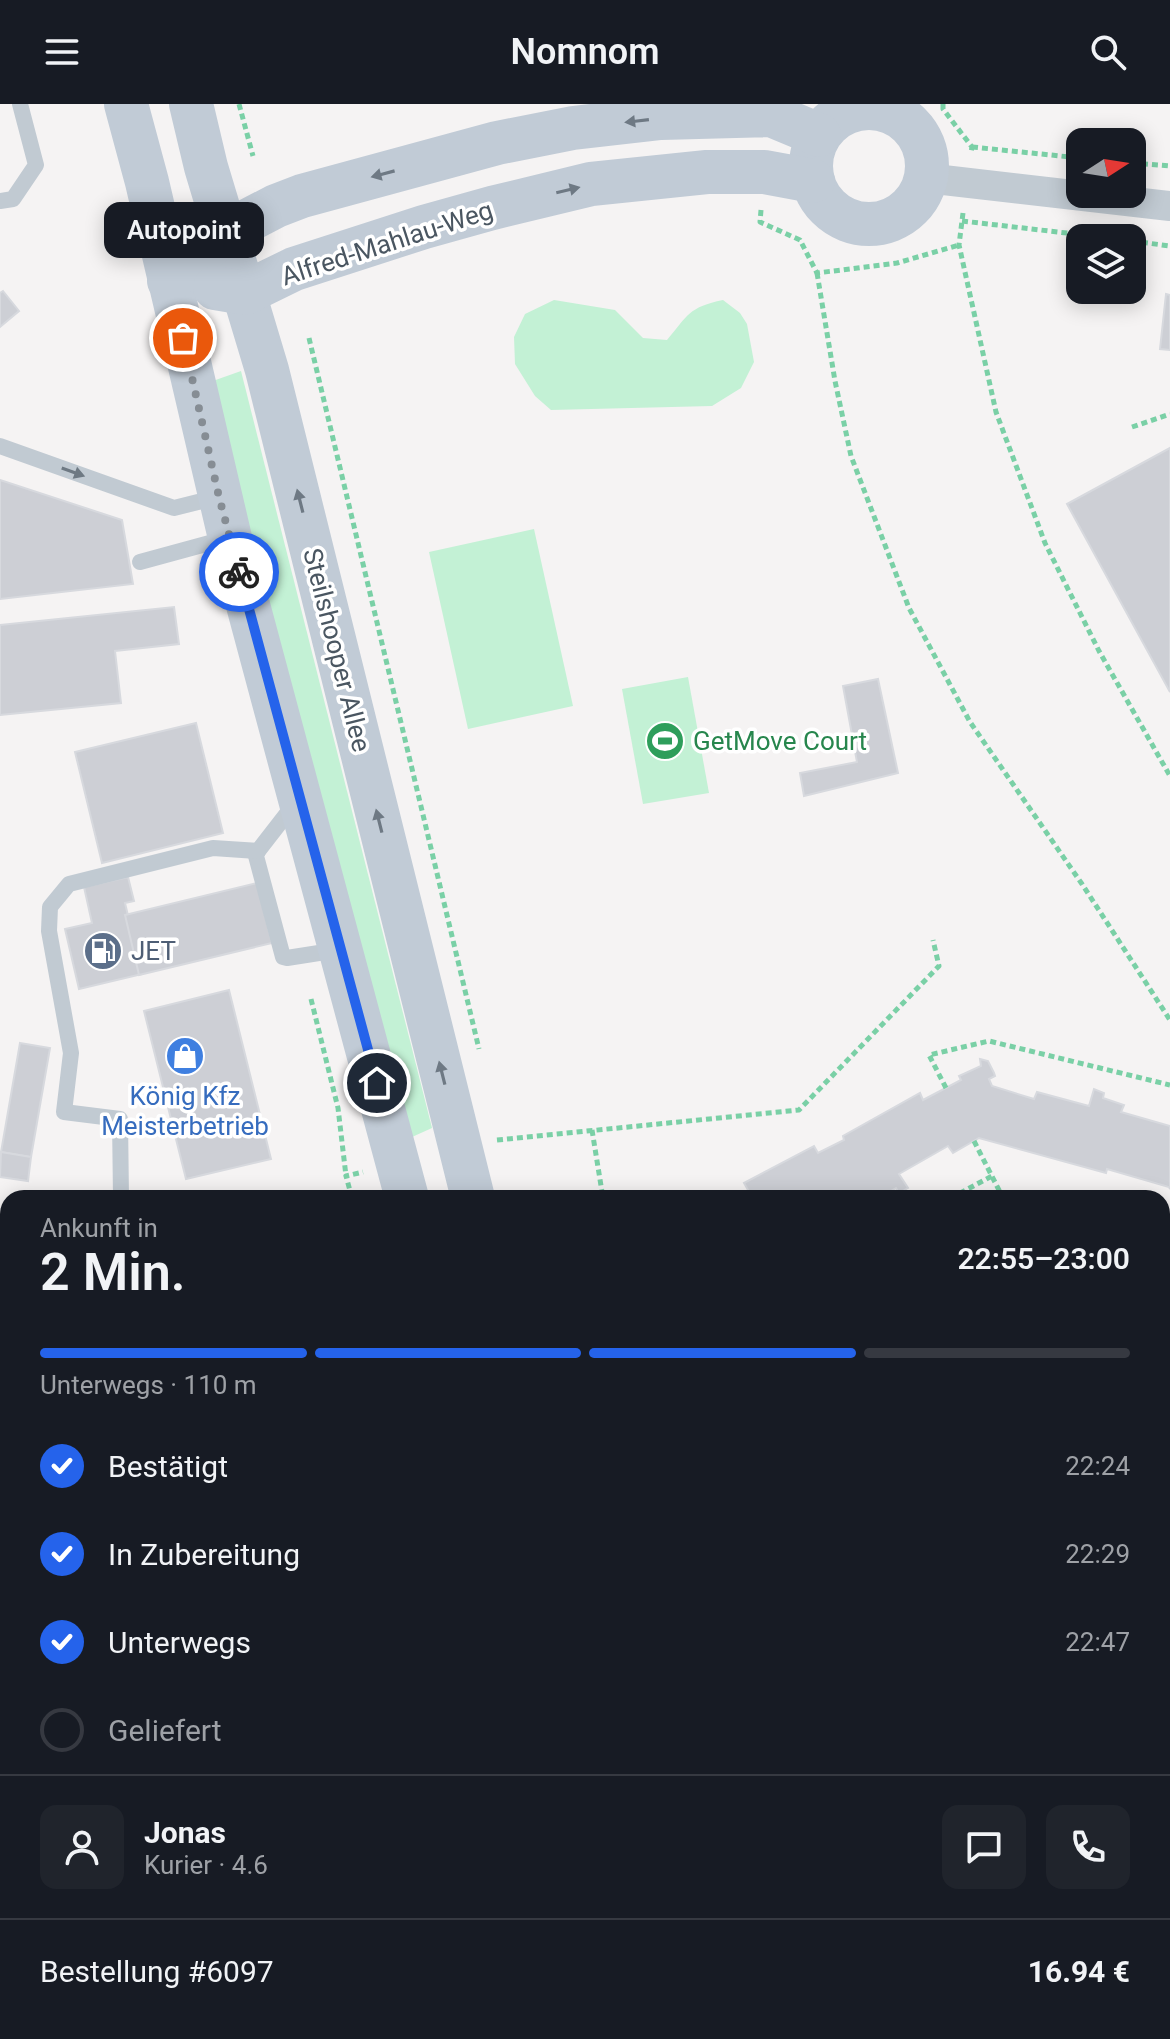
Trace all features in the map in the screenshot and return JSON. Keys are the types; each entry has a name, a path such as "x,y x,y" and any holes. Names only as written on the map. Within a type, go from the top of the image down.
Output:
{"main road":[{"path":"126,104 147,182 219,497 405,1190"},
{"name":"Steilshooper Allee","path":"191,104 206,167 267,370 471,1190"},
{"path":"169,281 226,232 302,196 497,143 573,128 661,118 841,116 879,108 897,109 920,138 927,164 946,180 919,195 894,218 864,224 843,218 832,211 816,192 811,160 815,144 841,116"},
{"name":"Alfred-Mahlau-Weg","path":"245,293 294,269 424,227 591,184 707,172 764,172 813,181"},
{"path":"169,281 245,293"}],"street":[{"path":"946,180 1170,206"}],"lane":[{"path":"0,201 13,199 36,165 20,104"},
{"path":"0,446 174,508 219,497"},
{"path":"140,562 230,538"},
{"path":"300,798 256,856 283,957 341,950"},
{"path":"121,1190 120,1119 64,1112 71,1053 49,931 50,907 69,884 213,848 258,851"}],"path":[{"path":"239,104 253,156 259,162"},
{"path":"943,104 943,109 972,147 1066,157"},
{"path":"972,147 946,180 962,221 959,245 996,412 1045,543 1099,651 1170,776"},
{"path":"242,158 253,156"},
{"path":"1146,164 1170,166"},
{"path":"962,221 1066,233"},
{"path":"1146,243 1170,246"},
{"path":"852,269 897,263 959,245"},
{"path":"817,273 851,456 909,608 970,722 1082,884 1170,1020"},
{"path":"306,326 482,1062"},
{"path":"301,340 309,338"},
{"path":"1132,427 1170,414"},
{"path":"504,1154 500,1139 799,1110 939,966 933,940"},
{"path":"946,1088 929,1055 989,1041 1170,1085"},
{"path":"592,1130 602,1190"},
{"path":"974,1141 999,1190"},
{"path":"350,1190 346,1176 366,1172"},
{"path":"966,1190 992,1176"}],"green space":[{"path":"554,300 615,310 643,338 667,340 696,309 723,300 740,313 747,324 754,362 741,388 712,406 551,410 535,396 515,364 514,337 525,314"},
{"path":"241,371 432,1128 412,1137 210,382"},
{"path":"534,529 573,706 468,729 429,552"},
{"name":"GetMove Court","path":"688,677 709,793 643,804 622,689"}],"building":[{"path":"3,291 19,311 0,327 0,293"},
{"path":"1166,294 1170,295 1170,350 1160,349"},
{"path":"1170,448 1170,692 1067,504"},
{"path":"0,480 122,520 133,584 0,599"},
{"path":"174,607 179,644 115,651 121,703 0,715 0,625"},
{"path":"878,679 898,773 804,796 800,773 857,762 843,686"},
{"path":"196,723 223,833 102,863 75,752"},
{"name":"JET","path":"128,877 134,901 125,903 142,974 79,989 65,929 92,923 84,887"},
{"path":"257,883 272,943 139,975 125,915"},
{"path":"229,990 271,1159 186,1179 144,1011"},
{"path":"20,1043 50,1048 31,1157 1,1152"},
{"path":"980,1059 988,1061 995,1076 989,1079 992,1086 1034,1099 1037,1092 1089,1106 1094,1089 1104,1093 1103,1098 1124,1105 1121,1112 1170,1126 1170,1189 1107,1169 1106,1173 979,1138 953,1153 948,1146 899,1174 908,1188 904,1190 748,1190 744,1183 814,1146 818,1153 920,1093 923,1100 961,1080 959,1076 981,1066"},
{"path":"1,1152 31,1157 28,1181 0,1177"}],"way so far":[{"path":"183,338 239,572"}],"place":[{"name":"Autopoint","path":"183,338"},
{"name":"GetMove Court","path":"665,741"},
{"name":"JET","path":"103,951"},
{"name":"König Kfz Meisterbetrieb","path":"185,1056"}],"route":[{"path":"239,572 377,1083"}]}
